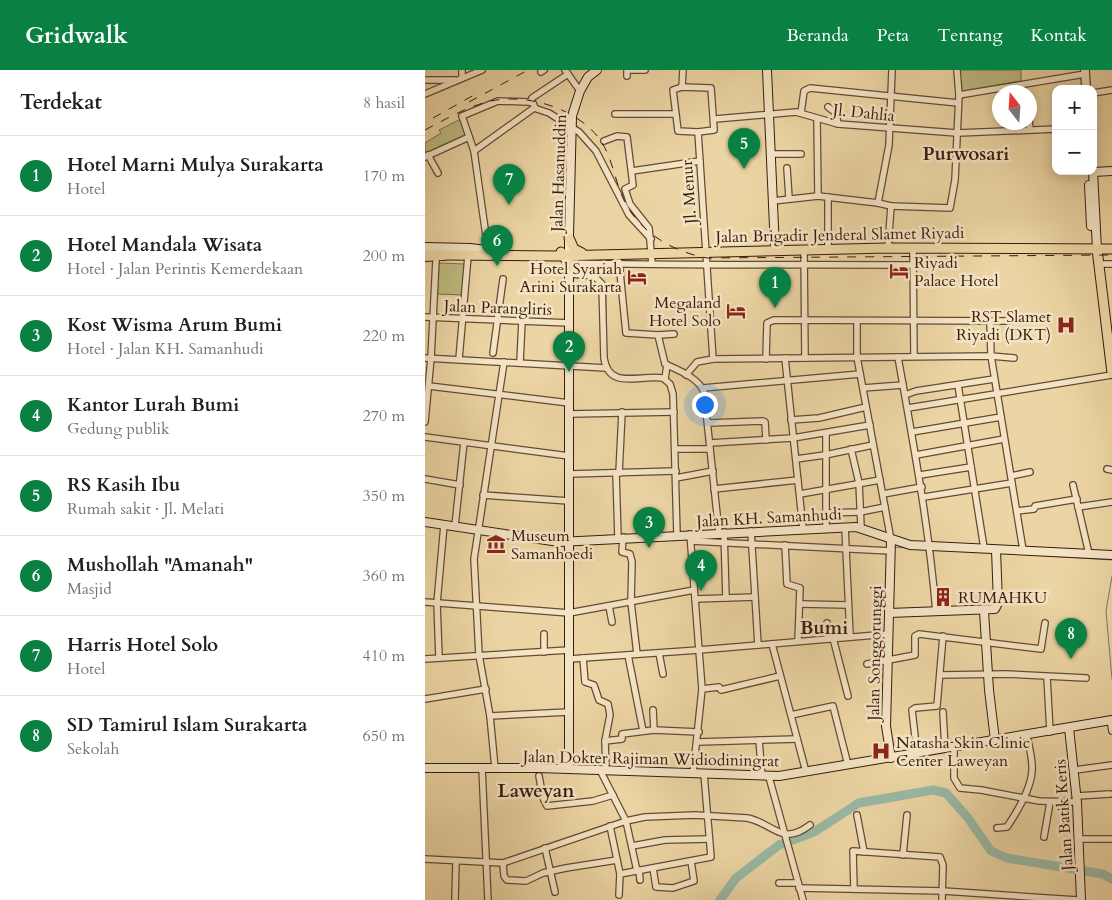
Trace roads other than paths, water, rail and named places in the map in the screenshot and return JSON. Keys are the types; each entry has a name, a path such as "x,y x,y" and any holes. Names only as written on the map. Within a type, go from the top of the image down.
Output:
{"highway":[{"path":"425,256 441,256"}],"main road":[{"name":"Jalan Hasanuddin","path":"569,769 570,323 567,260 572,126 573,112 579,91 589,77 597,70"},
{"path":"767,70 775,249"},
{"path":"1086,85 1087,71"},
{"path":"1087,71 1089,85"},
{"path":"1097,172 1112,171"},
{"path":"1091,175 1096,247 1109,328 1112,374"},
{"path":"569,238 574,249 581,253"},
{"path":"567,260 565,246 569,238"},
{"path":"425,247 470,248 567,260"},
{"name":"Jalan Brigadir Jenderal Slamet Riyadi","path":"567,260 581,253 775,249 1096,247 1112,249"},
{"path":"425,260 487,250"},
{"path":"425,251 441,256 468,260 567,260"},
{"name":"Jalan KH. Samanhudi","path":"425,522 552,542 677,535 691,538 721,532 752,536 803,529 861,527 891,546 910,545 931,549 984,548 996,554 1023,550 1112,555"},
{"name":"Jalan Songgorunggi","path":"891,546 886,726 891,758"},
{"path":"889,613 993,610 997,605 996,554"},
{"path":"984,611 995,740"},
{"name":"Jalan Dokter Rajiman Widiodiningrat","path":"425,768 569,769 765,776 806,772 1027,736 1111,720"},
{"name":"Jalan Batik Keris","path":"1069,728 1075,770 1081,864 1081,900"}],"street":[{"path":"459,79 462,70"},
{"path":"425,94 482,70"},
{"path":"626,72 645,70"},
{"path":"682,87 683,70"},
{"path":"878,203 890,130 892,70"},
{"path":"773,202 789,198 818,196 891,206 950,208 955,180 959,94 957,70"},
{"path":"959,94 1087,71"},
{"path":"532,98 567,72 579,91"},
{"path":"425,80 459,79"},
{"path":"682,87 711,88 715,119 714,130 698,132 678,130 673,89 682,87"},
{"path":"801,113 804,91 810,88 958,103"},
{"path":"1097,92 1112,90"},
{"path":"487,250 475,151 462,116 492,103 504,101 533,103 535,108 549,113 572,126 596,151 629,215 651,239"},
{"path":"829,107 836,113 838,124"},
{"path":"475,151 535,108"},
{"name":"Jl. Dahlia","path":"715,119 801,113 838,124 890,130 957,133 1030,130"},
{"path":"615,114 675,114"},
{"path":"817,119 818,196"},
{"name":"Jl. Dahlia","path":"1037,130 1052,129"},
{"name":"Jl. Menur","path":"698,132 713,359"},
{"path":"604,141 617,136 627,137 633,185 625,189 631,204 649,228 652,264"},
{"path":"438,173 427,156 469,137"},
{"path":"772,154 801,154"},
{"path":"632,171 700,161"},
{"path":"787,168 789,198"},
{"path":"828,197 828,248"},
{"path":"888,248 891,206"},
{"path":"913,248 914,356"},
{"path":"805,249 805,358"},
{"path":"619,253 626,333 675,334"},
{"path":"425,422 429,386 428,358 441,256"},
{"path":"459,359 468,260"},
{"path":"567,260 619,264 708,266 804,264 913,265"},
{"path":"567,260 595,276 602,284 604,358 606,368 611,375 623,379 666,377"},
{"path":"1098,264 1112,264"},
{"path":"493,353 503,278"},
{"name":"Jalan Parangliris","path":"425,317 570,323"},
{"path":"766,359 767,323 774,320 1008,321"},
{"path":"520,362 522,321"},
{"path":"693,774 698,742 702,689 691,538 725,542 752,536 785,545 846,549 891,546 857,357 857,321"},
{"path":"990,321 994,378 1023,550"},
{"path":"657,335 663,361 703,388 860,374"},
{"path":"686,375 697,362 713,359 914,356 991,356 1014,358"},
{"path":"898,357 923,488 931,549 936,612"},
{"path":"428,358 606,368"},
{"path":"785,358 803,529"},
{"path":"495,768 486,689 479,656 474,560 477,530 504,362"},
{"path":"667,365 666,377 672,390 677,449 677,535"},
{"path":"907,408 1112,374"},
{"path":"905,395 994,378"},
{"path":"863,388 903,385"},
{"path":"958,385 984,548"},
{"path":"429,386 569,403"},
{"path":"703,388 714,489 721,532 725,542 726,598"},
{"path":"791,420 819,418 866,407"},
{"path":"621,412 617,473 620,538 622,552 630,554 632,562 631,602 637,654"},
{"path":"569,414 674,412"},
{"path":"912,432 1001,417"},
{"path":"708,423 763,421 765,422 766,440"},
{"path":"677,449 793,438 870,425"},
{"path":"826,433 824,491 826,528"},
{"path":"425,437 569,456"},
{"path":"916,454 1004,439"},
{"path":"455,526 465,442"},
{"path":"796,458 825,455 873,445"},
{"path":"851,449 858,485 861,527"},
{"path":"920,475 971,467"},
{"path":"569,474 617,473 677,476 713,471"},
{"path":"924,497 975,489 1030,472"},
{"path":"425,479 460,485"},
{"path":"714,489 798,480"},
{"path":"800,494 880,480"},
{"path":"1073,485 1089,554"},
{"path":"883,494 923,488"},
{"path":"483,495 569,501"},
{"path":"1017,510 1034,509 1035,506 1077,499"},
{"path":"1078,507 1112,502"},
{"path":"825,513 860,512 885,507"},
{"path":"439,658 437,603 444,525"},
{"path":"845,528 850,636"},
{"path":"752,536 758,645"},
{"path":"785,545 787,584 800,588 801,604 798,641"},
{"path":"425,602 569,613 695,590"},
{"path":"695,599 755,597"},
{"path":"801,604 848,605"},
{"path":"609,606 612,622"},
{"path":"827,623 848,696"},
{"path":"867,664 915,655 915,636 918,634 986,640 1041,649 1045,624"},
{"path":"543,634 544,652"},
{"path":"425,659 544,652 569,654 583,658 888,634"},
{"path":"917,754 912,710 915,708 937,706 943,636"},
{"path":"772,644 806,772"},
{"path":"659,653 663,674"},
{"path":"628,655 643,731"},
{"path":"583,658 585,682 594,685 599,700 608,704 610,715 605,742 603,770 625,821 640,880"},
{"path":"940,675 1087,678"},
{"path":"702,689 719,687 720,690 780,676"},
{"path":"1047,677 1050,732"},
{"path":"425,699 486,689"},
{"path":"791,715 833,706 848,765"},
{"path":"653,710 653,730"},
{"path":"489,716 569,712"},
{"path":"943,712 945,749"},
{"path":"1111,720 1112,731"},
{"path":"605,742 622,739 621,727"},
{"path":"622,734 653,730 699,732"},
{"path":"997,828 1007,827 1022,798 1032,772 1027,736"},
{"path":"698,742 797,739"},
{"path":"759,740 765,776 786,837 803,900"},
{"path":"954,748 955,778 961,788 1050,802 1110,794"},
{"path":"1075,770 1112,765"},
{"path":"483,768 488,900"},
{"path":"620,874 711,857 704,774"},
{"path":"539,776 543,798 547,806 593,801 613,795"},
{"path":"1044,836 1050,802"},
{"path":"857,814 864,852"},
{"path":"425,859 487,864 503,863 625,821 661,816 707,815 754,819 786,837 810,825"},
{"path":"903,855 907,815"},
{"path":"610,826 620,874 619,895"},
{"path":"632,846 665,840 709,839"},
{"path":"1079,839 1112,840"},
{"path":"545,848 552,872 555,892"},
{"path":"854,889 852,852 942,858 942,900"},
{"path":"503,863 504,876 507,880 526,881 552,872 617,860"},
{"path":"653,868 655,886 673,888 694,881 691,861"},
{"path":"455,900 456,862"},
{"path":"779,882 854,889 943,890 1014,898 1077,900"}],"waterway":[{"path":"581,270 598,273 606,287 606,338"},
{"path":"620,375 663,375"},
{"path":"669,378 675,392"},
{"path":"677,451 678,475"},
{"path":"678,481 680,530"},
{"path":"818,533 837,532"},
{"path":"893,547 907,548"},
{"path":"1000,553 1112,560"},
{"path":"1112,576 1106,611 1112,679"},
{"path":"720,900 736,878 779,845 814,832 859,803 933,790 946,793 968,818 991,851 1007,858 1103,874 1112,879"}],"railway":[{"path":"469,102 528,70"},
{"path":"433,118 474,95"},
{"path":"425,130 474,106 505,99 521,99 536,102 566,112 580,120 601,141 610,159 626,205 634,217 654,236 666,244 693,255 707,258 1112,255"}],"place":[{"name":"RS Kasih Ibu","path":"744,169"},
{"name":"Harris Hotel Solo","path":"509,205"},
{"name":"Mushollah \"Amanah\"","path":"497,266"},
{"name":"Riyadi Palace Hotel","path":"899,271"},
{"name":"Hotel Syariah Arini Surakarta","path":"637,277"},
{"name":"Hotel Marni Mulya Surakarta","path":"775,308"},
{"name":"Megaland Hotel Solo","path":"736,311"},
{"name":"RST Slamet Riyadi (DKT)","path":"1066,325"},
{"name":"Hotel Mandala Wisata","path":"569,372"},
{"name":"Museum Samanhoedi","path":"496,544"},
{"name":"Kost Wisma Arum Bumi","path":"649,548"},
{"name":"Kantor Lurah Bumi","path":"701,591"},
{"name":"RUMAHKU","path":"943,597"},
{"name":"SD Tamirul Islam Surakarta","path":"1071,659"},
{"name":"Natasha Skin Clinic Center Laweyan","path":"881,751"}],"district":[{"name":"Purwosari","path":"966,153"},
{"name":"Bumi","path":"824,627"},
{"name":"Laweyan","path":"536,790"}]}
